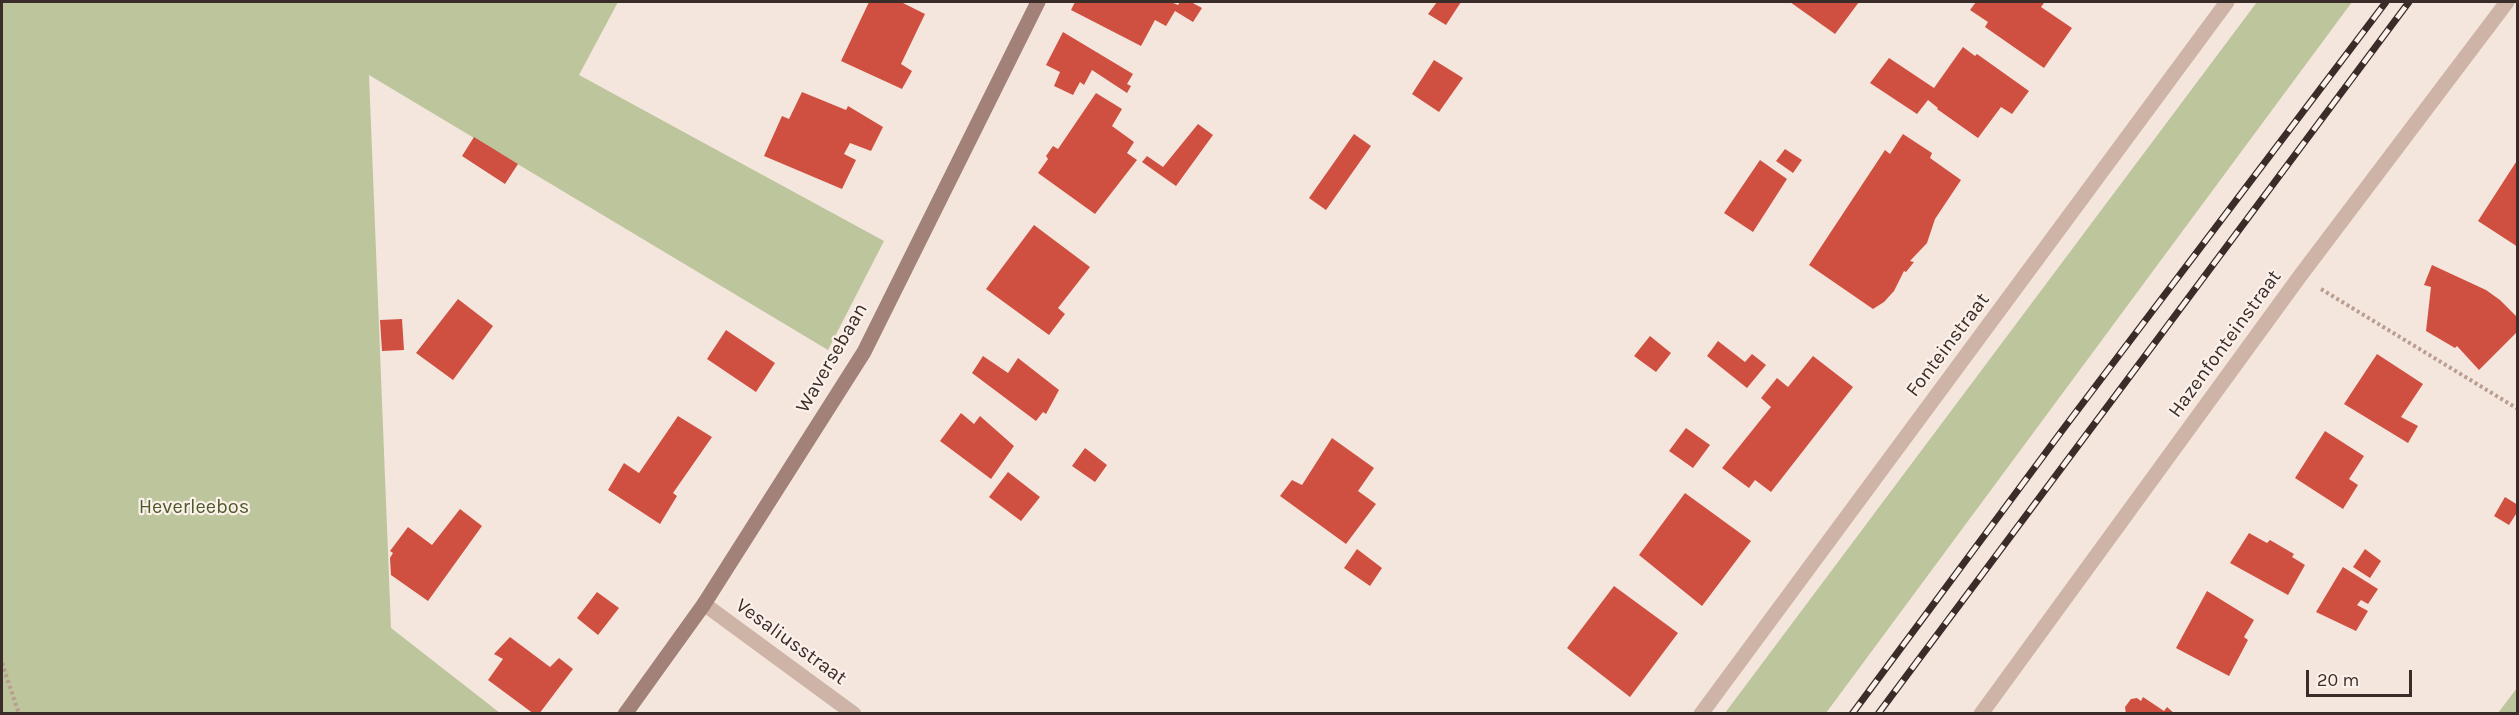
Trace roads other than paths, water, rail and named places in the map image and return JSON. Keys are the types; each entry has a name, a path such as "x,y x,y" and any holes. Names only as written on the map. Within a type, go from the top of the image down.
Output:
{"street":[{"name":"Waversebaan","path":"625,714 704,604 864,352 1038,2"},
{"name":"Fonteinstraat","path":"1701,714 2227,2"},
{"name":"Hazenfonteinstraat","path":"1981,714 2300,276 2507,2"},
{"name":"Vesaliusstraat","path":"704,604 854,714"}],"railway":[{"path":"1852,714 2064,428 2386,2"},
{"path":"1878,714 2409,2"}],"park label":[{"name":"Heverleebos","path":"194,507"}]}
